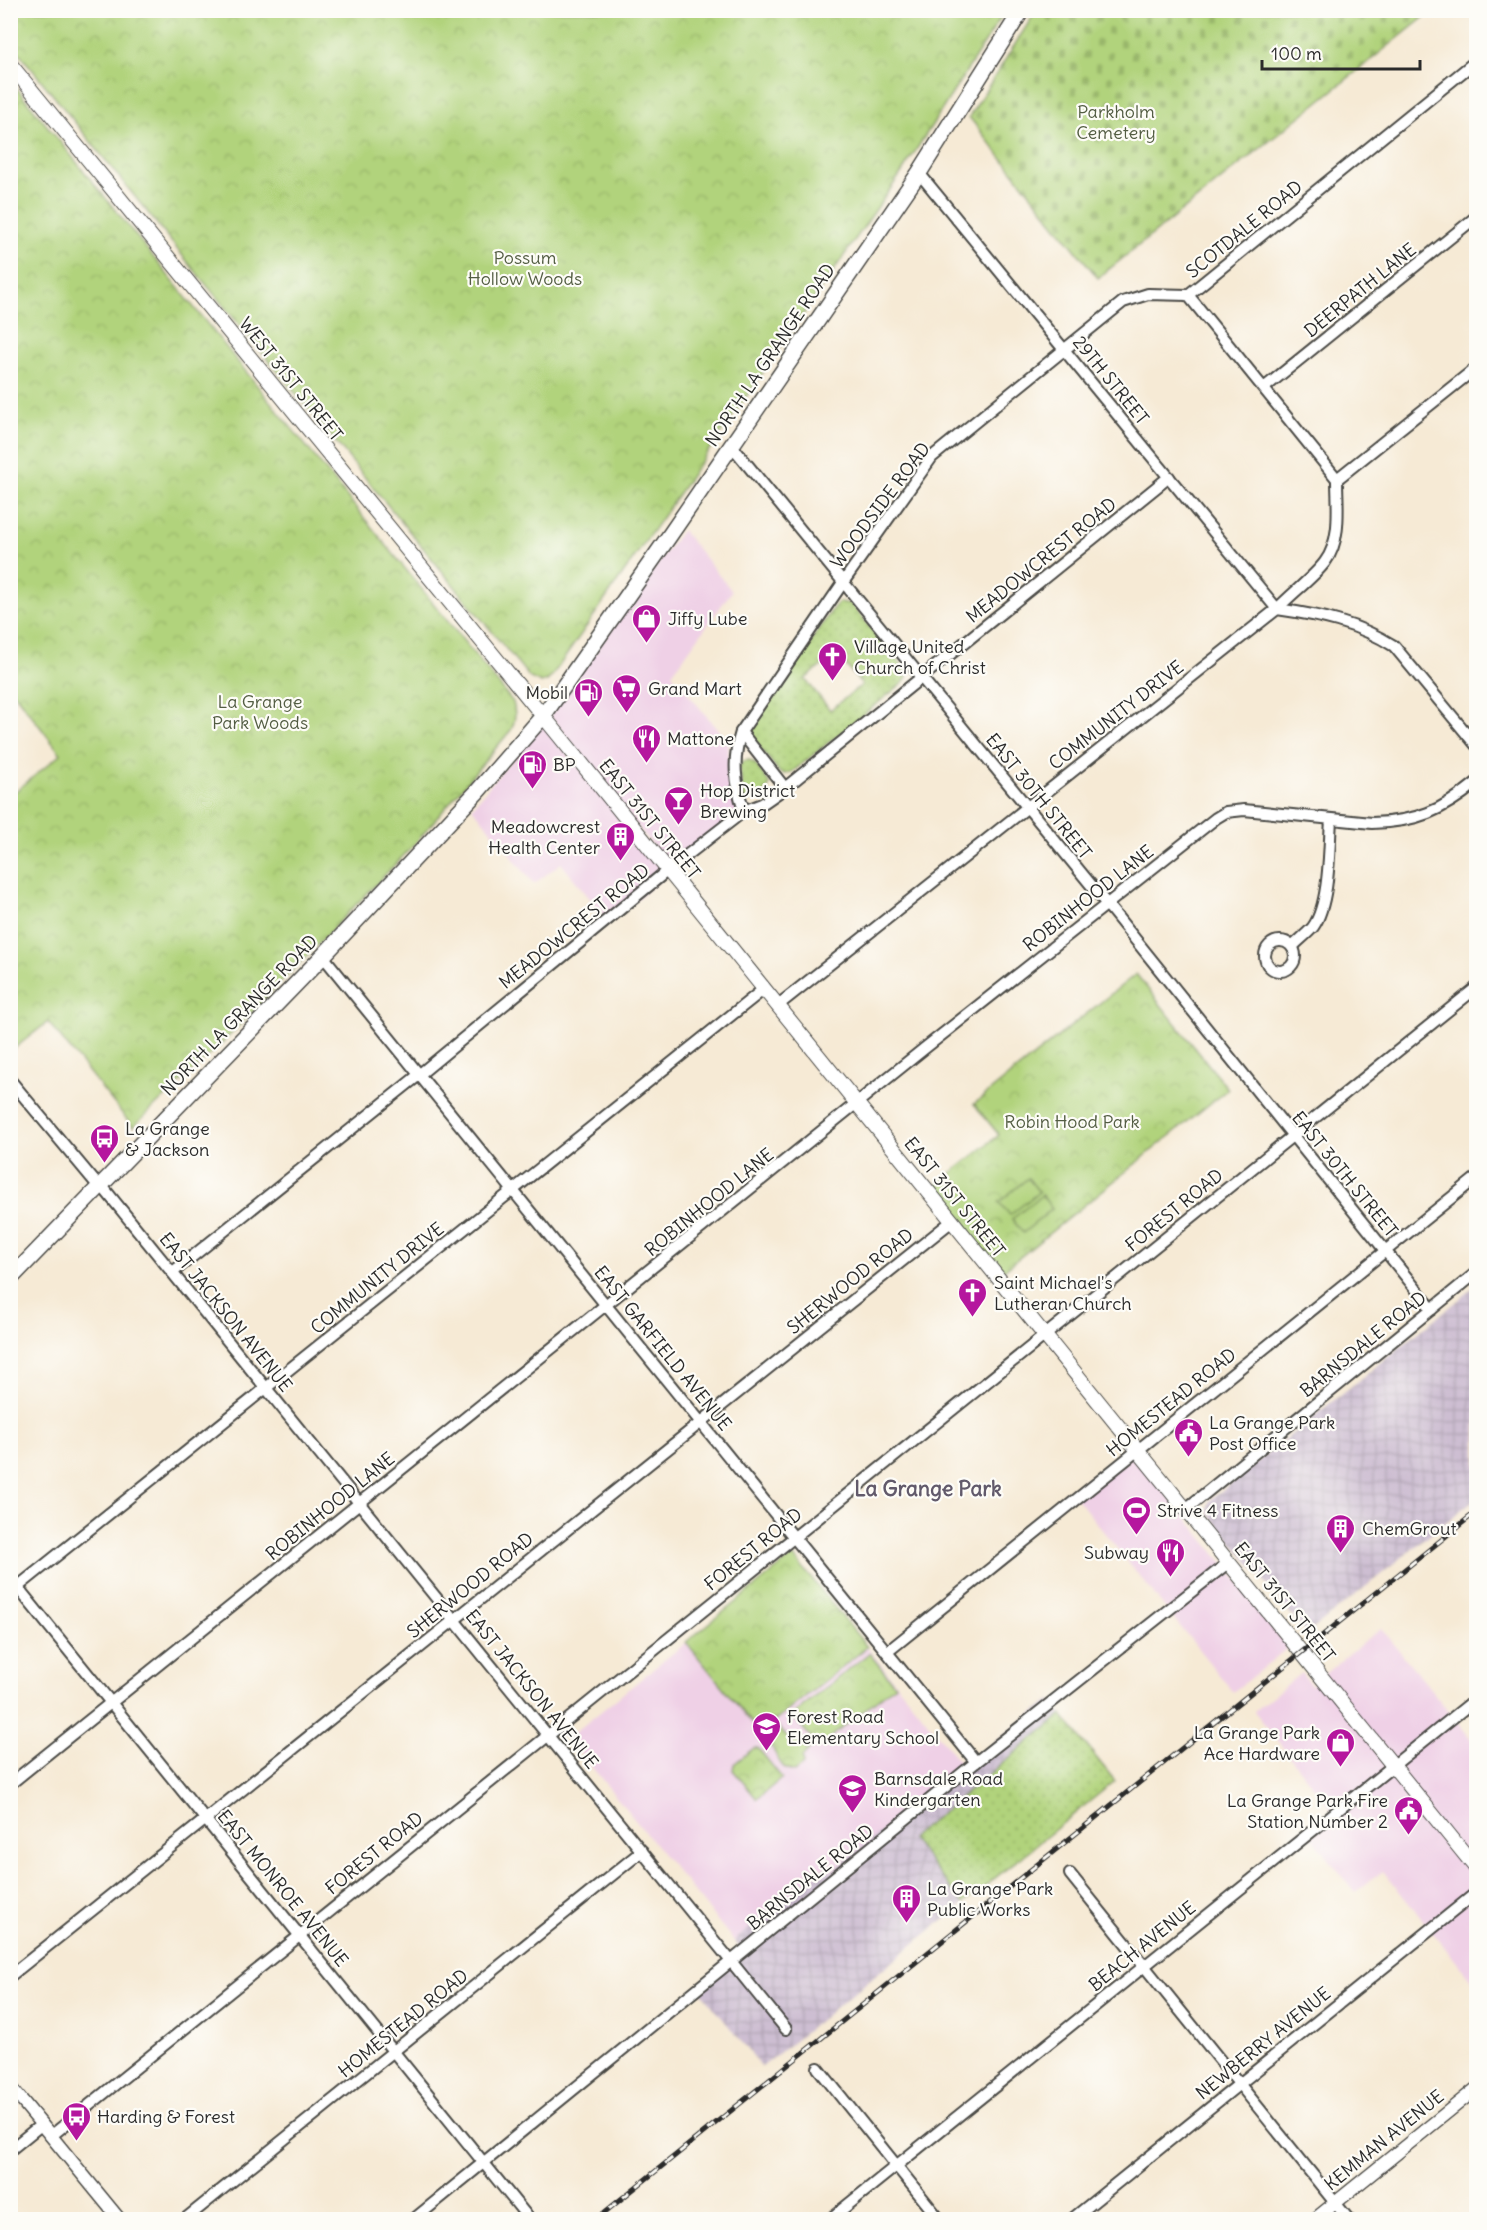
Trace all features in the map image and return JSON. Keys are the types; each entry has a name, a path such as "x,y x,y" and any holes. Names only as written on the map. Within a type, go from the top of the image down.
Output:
{"main road":[{"name":"NORTH LA GRANGE ROAD","path":"10,1279 323,956 492,775 543,716 919,173 1022,10"},
{"name":"WEST 31ST STREET","path":"10,64 543,716"},
{"name":"EAST 31ST STREET","path":"543,716 1476,1868"}],"street":[{"name":"SCOTDALE ROAD","path":"1337,479 1188,295 1476,61"},
{"name":"29TH STREET","path":"919,173 1277,609"},
{"name":"DEERPATH LANE","path":"1264,388 1476,217"},
{"name":"WOODSIDE ROAD","path":"744,811 735,784 734,770 741,732 844,581 932,458 1123,302 1148,294 1188,295"},
{"path":"1337,479 1476,368"},
{"name":"EAST 30TH STREET","path":"732,446 1107,904 1432,1308"},
{"name":"MEADOWCREST ROAD","path":"172,1272 420,1074 668,870 744,811 762,804 785,788 1169,477"},
{"name":"COMMUNITY DRIVE","path":"777,1006 1277,609 1323,565 1333,548 1337,513 1337,479"},
{"path":"1277,609 1352,625 1394,646 1476,745"},
{"path":"741,732 785,788"},
{"name":"ROBINHOOD LANE","path":"10,1784 1107,904 1226,812 1244,810 1372,823 1415,819 1438,810 1476,783"},
{"path":"1292,947 1312,928 1324,901 1331,819"},
{"name":"EAST GARFIELD AVENUE","path":"323,956 976,1762"},
{"name":"FOREST ROAD","path":"51,2136 1476,988"},
{"name":"COMMUNITY DRIVE","path":"14,1590 764,989"},
{"name":"EAST JACKSON AVENUE","path":"13,1087 172,1272 786,2029"},
{"name":"HOMESTEAD ROAD","path":"887,1652 1476,1178"},
{"name":"SHERWOOD ROAD","path":"10,1976 952,1221"},
{"name":"BARNSDALE ROAD","path":"1186,1509 1476,1273"},
{"name":"BARNSDALE ROAD","path":"413,2220 976,1762 1229,1562"},
{"name":"EAST MONROE AVENUE","path":"10,1578 14,1590 112,1703 530,2220"},
{"name":"BEACH AVENUE","path":"829,2220 1476,1699"},
{"name":"HOMESTEAD ROAD","path":"184,2220 642,1851"},
{"path":"1070,1874 1350,2220"},
{"name":"NEWBERRY AVENUE","path":"1071,2220 1476,1893"},
{"path":"818,2068 940,2220"},
{"path":"10,2086 120,2220"},
{"name":"KEMMAN AVENUE","path":"1314,2220 1476,2089"},
{"path":"10,2150 42,2124"}],"shaded area":[{"path":"682,530 732,591 672,674 728,742 730,782 741,818 673,871 550,716"},
{"path":"543,723 667,875 609,922 561,863 534,884 472,807"},
{"path":"1476,1286 1476,1498 1307,1634 1207,1512 1209,1501"},
{"path":"1132,1451 1290,1646 1233,1692 1074,1495"},
{"name":"Forest Road Elementary School","path":"793,1556 963,1766 831,1872 825,1866 734,1941 568,1738"},
{"path":"1381,1628 1476,1745 1476,1986 1383,1871 1355,1892 1308,1832 1333,1812 1254,1711 1301,1673 1311,1685"},
{"path":"1050,1700 1115,1781 762,2067 697,1987 742,1951 734,1941 826,1866 831,1872"}],"green space":[{"name":"Possum Hollow Woods","path":"10,11 1005,11 902,172 552,676 541,683 530,678 190,265 11,43"},
{"name":"Parkholm Cemetery","path":"1036,11 1432,11 1098,278 969,117"},
{"name":"La Grange Park Woods","path":"11,81 513,702 515,710 515,720 511,730 413,846 223,1042 133,1127 48,1022 11,1051 11,795 61,754 11,689"},
{"path":"839,602 851,604 906,670 907,677 904,682 793,771 786,774 780,773 751,737 749,731","holes":["837,654 862,685 830,710 805,679"]},
{"path":"749,760 755,763 770,784 766,792 749,801 744,798 739,766 743,761"},
{"name":"Robin Hood Park","path":"1136,974 1228,1089 999,1274 931,1189 999,1135 974,1104"},
{"path":"1028,1178 1039,1192 1010,1215 999,1202"},
{"path":"1042,1195 1052,1209 1023,1233 1012,1219"},
{"path":"793,1556 867,1647 760,1733 686,1642"},
{"path":"869,1653 895,1685 819,1747 792,1715"},
{"path":"1062,1715 1115,1781 963,1904 911,1838"},
{"path":"777,1726 793,1743 803,1739 810,1749 802,1758 803,1765 794,1772 783,1766 763,1738"},
{"path":"754,1748 758,1748 782,1778 757,1799 733,1770 734,1764"}],"railway":[{"path":"595,2220 1476,1512"}],"place":[{"name":"Jiffy Lube","path":"647,644"},
{"name":"Village United Church of Christ","path":"833,682"},
{"name":"Grand Mart","path":"627,714"},
{"name":"Mobil","path":"589,718"},
{"name":"Mattone","path":"646,764"},
{"name":"BP","path":"532,790"},
{"name":"Hop District Brewing","path":"679,826"},
{"name":"Meadowcrest Health Center","path":"621,862"},
{"name":"La Grange & Jackson","path":"104,1164"},
{"name":"Saint Michael's Lutheran Church","path":"973,1318"},
{"name":"La Grange Park Post Office","path":"1188,1458"},
{"name":"Strive 4 Fitness","path":"1136,1536"},
{"name":"ChemGrout","path":"1341,1554"},
{"name":"Subway","path":"1170,1578"},
{"name":"Forest Road Elementary School","path":"766,1752"},
{"name":"La Grange Park Ace Hardware","path":"1341,1768"},
{"name":"Barnsdale Road Kindergarten","path":"853,1814"},
{"name":"La Grange Park Fire Station Number 2","path":"1409,1836"},
{"name":"La Grange Park Public Works","path":"906,1924"},
{"name":"Harding & Forest","path":"76,2142"}],"district":[{"name":"La Grange Park","path":"928,1488"}]}
